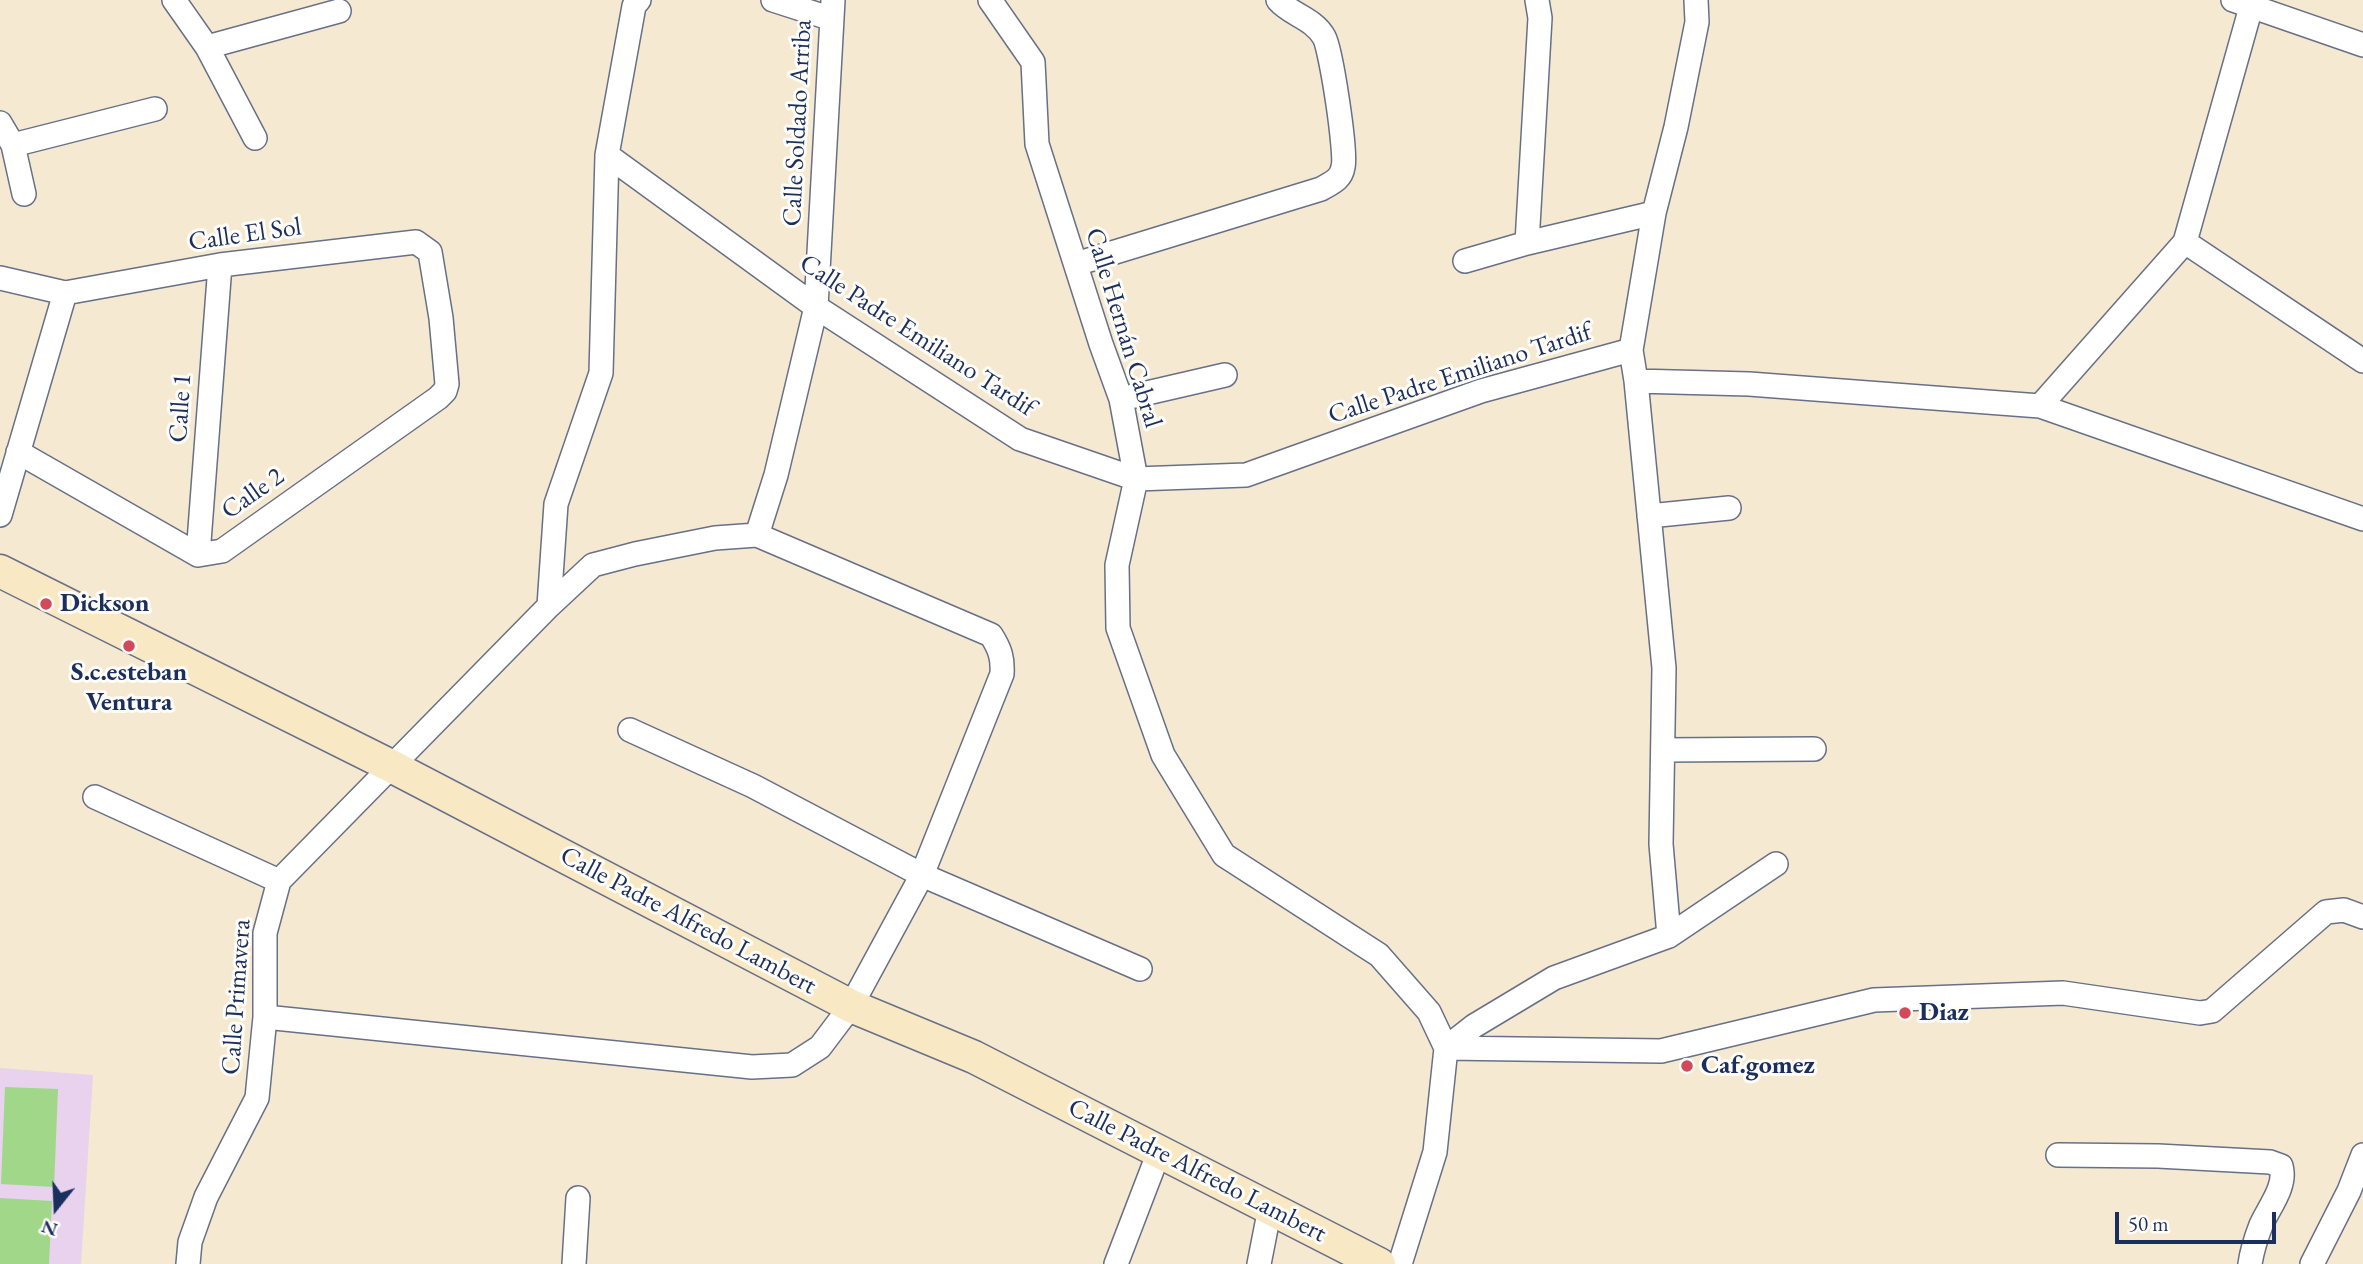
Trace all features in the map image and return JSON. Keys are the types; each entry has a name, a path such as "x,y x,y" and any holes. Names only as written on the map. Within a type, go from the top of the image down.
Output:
{"street":[{"path":"174,0 207,47 255,138"},
{"path":"549,606 556,504 601,373 607,155 634,6 639,0"},
{"path":"773,0 833,9"},
{"name":"Calle Hernán Cabral","path":"990,0 1033,62 1037,144 1121,399 1136,479 1117,565 1118,628 1163,755 1224,855 1379,955 1429,1012 1446,1048"},
{"path":"1076,264 1321,189 1338,180 1344,166 1337,98 1325,38 1310,20 1283,6 1278,0"},
{"path":"1527,243 1540,18 1537,0"},
{"path":"1669,936 1661,844 1664,668 1631,350 1654,213 1676,127 1697,22 1696,0"},
{"path":"2040,406 2185,242 2245,2 2363,45"},
{"name":"Calle Soldado Arriba","path":"757,535 776,475 816,307 833,9"},
{"path":"207,47 339,11"},
{"path":"13,145 155,109"},
{"path":"0,123 13,145 24,194"},
{"name":"Calle Padre Emiliano Tardif","path":"607,155 816,307 1020,439 1136,479 1246,475 1481,391 1631,350"},
{"path":"1465,261 1527,243 1654,213"},
{"name":"Calle El Sol","path":"0,278 65,293 220,265 416,242 430,252 440,318"},
{"path":"2185,242 2363,361"},
{"name":"Calle 1","path":"198,555 220,265"},
{"path":"0,515 65,293"},
{"name":"Calle 2","path":"198,555 222,551 438,398 445,391 447,384 440,318"},
{"path":"1121,399 1225,375"},
{"path":"1636,381 1749,384 2040,406 2363,519"},
{"path":"18,452 198,555"},
{"path":"1649,516 1729,508"},
{"path":"265,1017 752,1067 792,1065 820,1046 851,1006 922,875 1002,674 1003,658 991,635 757,535"},
{"name":"Calle Primavera","path":"188,1264 190,1242 206,1197 257,1098 265,1017 265,933 279,881 549,606 593,565 715,538 757,535"},
{"name":"Calle Padre Alfredo Lambert","path":"0,571 393,767 851,1006 974,1057 1379,1264"},
{"path":"630,730 753,786 922,875 1140,969"},
{"path":"1663,750 1814,749"},
{"path":"96,797 279,881"},
{"path":"1401,1264 1435,1152 1446,1048 1474,1026 1554,978 1669,936 1776,864"},
{"path":"1446,1048 1661,1051 1874,1000 2063,993 2200,1013 2211,1010 2326,912 2344,910 2363,917"},
{"path":"1116,1264 1159,1152"},
{"path":"2058,1155 2158,1156 2281,1166 2283,1173 2280,1186 2262,1223 2250,1264"},
{"path":"2312,1264 2349,1191 2363,1155"},
{"path":"574,1264 578,1198"},
{"path":"1259,1264 1270,1208"}],"shaded area":[{"path":"0,1068 93,1075 81,1264 0,1264"}],"green space":[{"path":"5,1087 58,1089 54,1187 1,1184"},
{"path":"0,1198 52,1201 49,1264 0,1264"}],"place":[{"name":"Dickson","path":"46,604"},
{"name":"S.c.esteban Ventura","path":"129,646"},
{"name":"Diaz","path":"1905,1013"},
{"name":"Caf.gomez","path":"1687,1066"}]}
